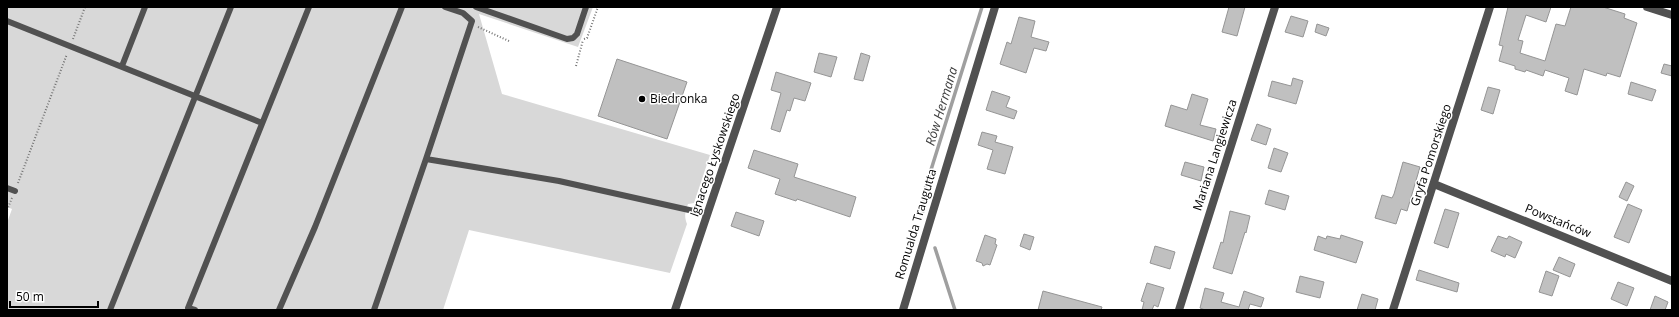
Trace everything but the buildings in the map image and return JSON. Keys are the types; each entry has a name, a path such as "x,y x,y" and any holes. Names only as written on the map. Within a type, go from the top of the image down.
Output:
{"street":[{"name":"Ignacego Łyskowskiego","path":"675,310 777,7"},
{"name":"Romualda Traugutta","path":"903,310 995,7"},
{"name":"Mariana Langiewicza","path":"1179,310 1275,7"},
{"name":"Gryfa Pomorskiego","path":"1393,310 1490,7"},
{"path":"1647,7 1672,15"},
{"name":"Powstańców","path":"1434,184 1672,281"}],"lane":[{"path":"122,66 145,7"},
{"path":"110,310 231,7"},
{"path":"195,310 187,309 309,7"},
{"path":"279,310 315,227 402,7"},
{"path":"374,310 472,21 469,16 445,7"},
{"path":"476,7 484,8 566,39 573,38 577,34 586,7"},
{"path":"7,21 70,48 122,66 262,123"},
{"path":"426,159 559,181 707,214"},
{"path":"7,188 15,191"}],"path":[{"path":"7,210 85,7"},
{"path":"587,38 598,7"},
{"path":"471,24 510,41"},
{"path":"576,66 584,39"}],"shaded area":[{"path":"7,7 593,7 578,47 479,14 502,94 710,155 694,203 688,204 685,216 687,224 670,273 469,230 443,310 7,310 7,223 12,209 7,207"}],"waterway":[{"name":"Rów Hermana","path":"923,211 925,189 982,7"},
{"name":"Rów Hermana","path":"935,248 955,310"}],"place":[{"name":"Biedronka","path":"642,99"}]}
